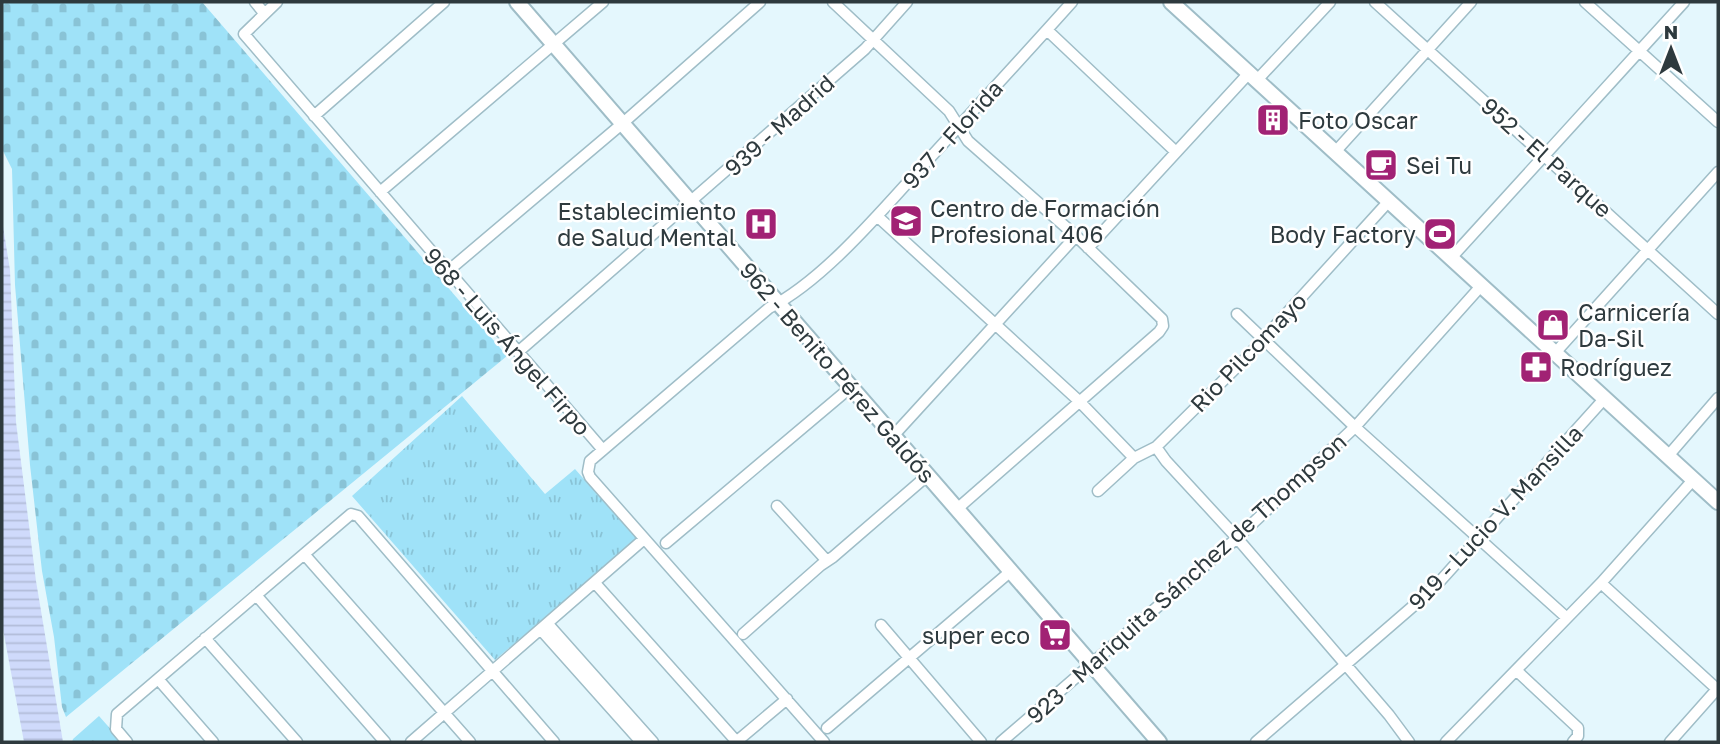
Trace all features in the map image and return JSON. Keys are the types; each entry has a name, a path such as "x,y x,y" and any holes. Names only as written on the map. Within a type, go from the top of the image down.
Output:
{"main road":[{"name":"962 - Benito Pérez Galdós","path":"517,2 1159,742"},
{"path":"1171,2 1718,502"}],"street":[{"path":"255,2 264,13 277,2"},
{"path":"314,116 444,2"},
{"path":"380,192 603,2"},
{"path":"448,271 623,123 760,2"},
{"path":"833,2 949,111 968,142 1076,236 1162,319 1163,326 1159,332 957,509"},
{"name":"939 - Madrid","path":"518,352 873,40 907,2"},
{"name":"937 - Florida","path":"603,450 769,308 799,290 821,270 877,216 1072,2"},
{"path":"1088,248 1176,152 1330,2"},
{"name":"952 - El Parque","path":"1375,2 1718,314"},
{"path":"1336,151 1472,2"},
{"path":"1585,2 1718,122"},
{"path":"1451,258 1684,2"},
{"name":"968 - Luis Ángel Firpo","path":"264,13 244,34 603,450 590,461 590,477 824,742"},
{"path":"1046,30 1176,152"},
{"path":"1555,353 1718,172"},
{"name":"Rio Pilcomayo","path":"1098,491 1135,458 1156,447 1263,340 1389,201"},
{"path":"877,216 1079,401 1135,458"},
{"path":"894,435 1076,236"},
{"name":"923 - Mariquita Sánchez de Thompson","path":"1001,742 1237,538 1355,427 1481,286"},
{"path":"1237,314 1355,427 1567,618"},
{"path":"666,543 851,387"},
{"path":"1668,456 1718,398"},
{"name":"919 - Lucio V. Mansilla","path":"1256,742 1425,596 1604,399"},
{"path":"1156,447 1389,715 1409,742"},
{"path":"743,634 928,475"},
{"path":"1446,742 1601,583 1693,480"},
{"path":"777,506 827,561"},
{"path":"127,742 114,724 117,714 351,514 358,516 554,742"},
{"path":"411,742 644,539"},
{"path":"304,554 470,742"},
{"path":"827,728 1012,571"},
{"path":"595,583 736,742 787,699"},
{"path":"1601,583 1718,689 1670,742"},
{"path":"256,595 384,742"},
{"path":"881,625 981,742"},
{"path":"545,627 641,742"},
{"path":"545,627 653,742"},
{"path":"205,638 297,742"},
{"path":"1517,671 1578,727 1578,736 1573,742"},
{"path":"158,679 213,742"}],"green space":[{"path":"2,2 202,2 507,356 66,717 62,707 54,637 42,571 30,465 15,285 12,169 2,149"},
{"path":"462,396 545,494 575,469 637,539 495,660 352,496"},
{"path":"99,716 122,742 72,742 73,739"}],"shaded area":[{"path":"2,220 10,270 16,422 36,581 63,742 24,742 2,624"}],"place":[{"name":"Foto Oscar","path":"1273,120"},
{"name":"Sei Tu","path":"1381,165"},
{"name":"Centro de Formación Profesional 406","path":"906,221"},
{"name":"Establecimiento de Salud Mental","path":"761,224"},
{"name":"Body Factory","path":"1440,234"},
{"name":"Carnicería Da-Sil","path":"1553,325"},
{"name":"Rodríguez","path":"1536,367"},
{"name":"super eco","path":"1055,635"}]}
